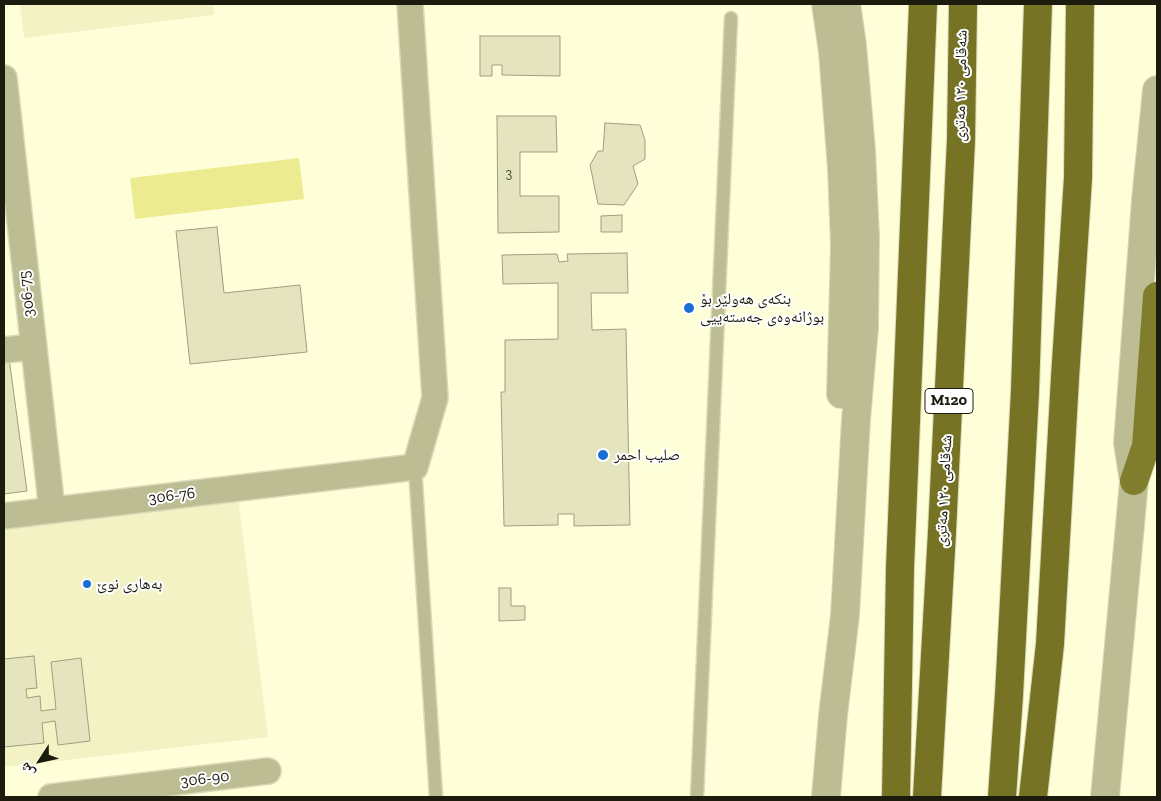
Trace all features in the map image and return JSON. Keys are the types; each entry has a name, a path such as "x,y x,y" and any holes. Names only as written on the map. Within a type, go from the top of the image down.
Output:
{"highway":[{"path":"896,797 900,568 923,4"},
{"name":"شەقامی ١٢٠ مەتری","path":"927,797 959,170 963,4"},
{"path":"1002,797 1025,391 1038,4"},
{"path":"1078,178 1080,4"},
{"path":"1032,797 1050,644 1078,178 1097,4"},
{"path":"1134,481 1146,446 1157,296"}],"street":[{"path":"410,4 435,398 415,467"},
{"path":"826,4 833,52 841,147 845,244 841,422 832,616 833,715"},
{"path":"826,797 833,715 845,616 856,419 864,328 865,237 862,156 852,45 846,4"},
{"name":"306-75","path":"4,78 9,181 33,347 52,510"},
{"path":"1105,797 1134,481 1128,443 1146,200 1157,90"},
{"path":"4,350 33,347"},
{"name":"306-76","path":"4,516 415,467"},
{"name":"306-90","path":"51,797 268,771"}],"lane":[{"path":"697,797 731,18"},
{"path":"415,467 436,797"}],"shaded area":[{"path":"20,4 213,4 214,15 24,38"},
{"path":"299,158 304,199 135,219 130,178"},
{"path":"238,497 268,737 4,767 4,525"}],"building":[{"path":"480,36 560,36 560,76 502,75 502,65 492,65 492,76 480,76"},
{"path":"497,116 556,116 557,152 520,152 520,196 559,196 559,232 498,233"},
{"path":"605,123 640,125 645,140 645,159 633,166 638,184 624,205 598,204 590,165 598,151 603,151"},
{"path":"622,215 622,232 601,232 601,216"},
{"path":"217,227 224,293 300,285 307,352 190,364 176,231"},
{"path":"627,253 628,293 591,293 592,330 626,329 630,525 574,526 574,514 558,514 558,525 504,526 501,392 505,392 505,340 558,339 558,283 503,284 502,255 557,254 559,262 568,261 567,254"},
{"path":"9,358 27,491 4,494 4,359"},
{"path":"499,588 511,588 511,606 525,606 525,620 499,621"},
{"path":"34,656 37,688 26,689 27,698 40,696 41,711 56,709 51,662 81,658 90,741 58,745 55,721 42,723 44,743 4,747 4,659"}],"place":[{"name":"بنکەی هەولێر بۆ بوژانەوەی جەستەییی","path":"689,308"},
{"name":"صلیب احمر","path":"603,455"},
{"name":"بەهاری نوێ","path":"87,584"}]}
